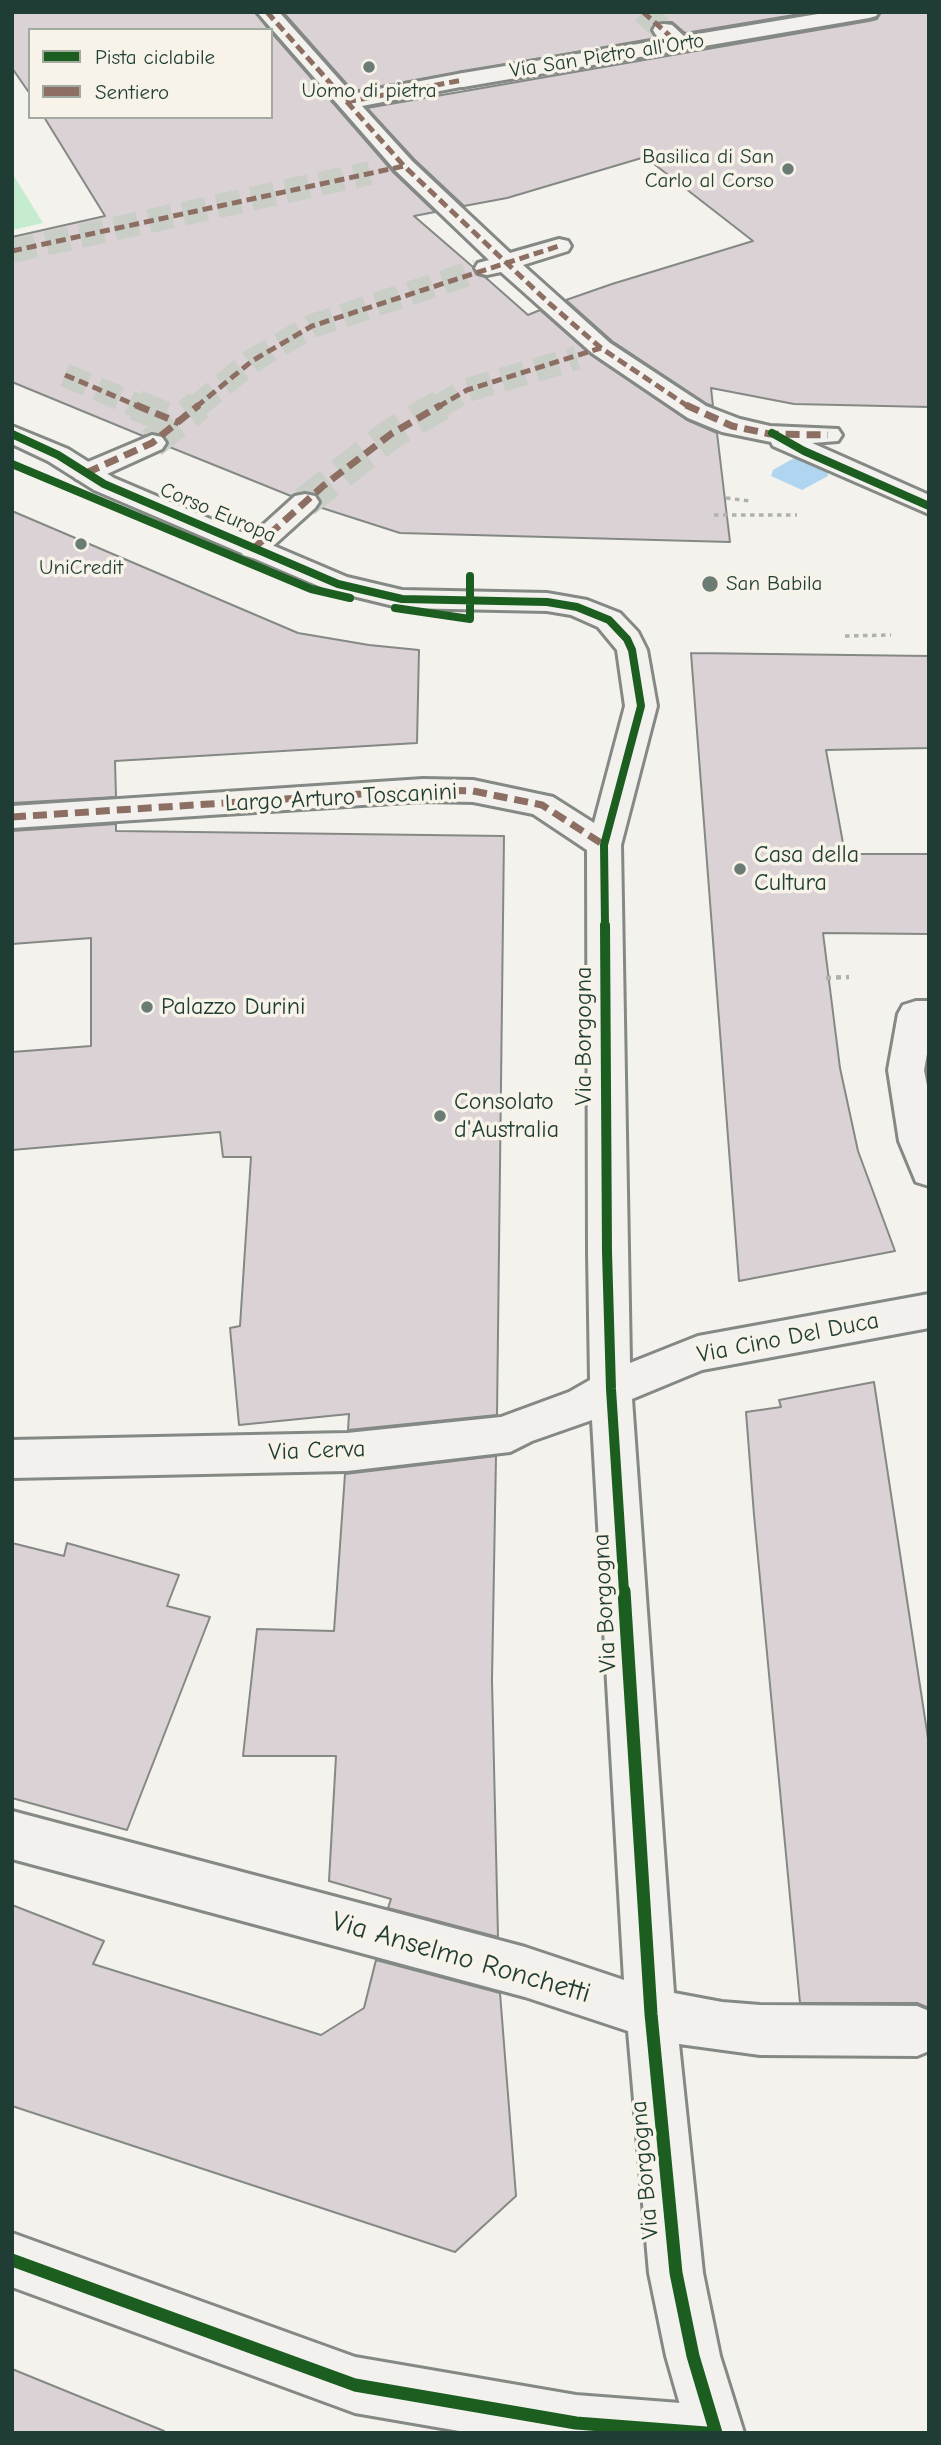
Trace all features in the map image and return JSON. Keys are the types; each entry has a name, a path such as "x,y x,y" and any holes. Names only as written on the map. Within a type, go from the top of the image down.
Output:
{"street":[{"path":"267,12 404,166 506,262 589,353 697,412 732,426 771,433 828,435"},
{"name":"Via San Pietro all'Orto","path":"346,102 671,37 869,12"},
{"path":"370,173 404,166"},
{"path":"477,271 559,246"},
{"path":"771,433 803,451 929,506"},
{"name":"Corso Europa","path":"12,435 37,444 104,484 338,584 384,596 419,600 564,604 593,612 609,620 627,639 636,663 641,706 604,845"},
{"path":"86,473 152,443"},
{"path":"253,549 305,502"},
{"name":"Largo Arturo Toscanini","path":"12,817 423,790 473,791 542,805 604,845"},
{"name":"Via Borgogna","path":"604,845 611,1389 651,2014 676,2273 693,2356 716,2433"},
{"path":"929,1014 916,1014 906,1070 918,1141 929,1171"},
{"name":"Via Cino Del Duca","path":"611,1389 698,1353 929,1311"},
{"name":"Via Cerva","path":"12,1459 347,1452 510,1434 518,1428 582,1406 611,1389"},
{"name":"Via Anselmo Ronchetti","path":"12,1835 525,1972 651,2014 722,2027 760,2030 917,2031"},
{"path":"12,2260 355,2385 576,2423 706,2433"}],"path":[{"path":"726,498 750,501"},
{"path":"714,515 797,515"},
{"path":"845,636 891,635"},
{"path":"826,978 849,977"}],"green space":[{"path":"14,176 43,223 12,230"}],"water":[{"path":"796,457 827,471 828,476 802,490 771,476 773,470"}],"building":[{"path":"12,12 255,12 267,28 28,28 28,91 12,68"},
{"path":"283,12 812,12 685,33 672,22 656,22 651,31 656,38 353,91"},
{"path":"881,12 929,12 929,407 794,404 711,388 713,406 707,404 612,341 566,300 753,241 645,157 507,198 464,206 414,159 367,108 869,21 877,19"},
{"path":"273,34 394,173 435,212 414,216 473,267 476,274 485,277 528,315 540,310 591,355 687,420 717,433 730,542 400,533 319,507 321,501 316,493 304,491 291,496 167,446 168,442 163,434 153,432 143,436 12,382 12,237 105,216 45,119 273,119"},
{"path":"12,511 298,633 419,650 417,743 115,761 116,797 12,803"},
{"path":"691,653 929,656 929,748 826,750 845,854 929,854 929,934 823,933 840,1068 858,1151 895,1251 739,1281"},
{"path":"116,824 116,831 504,836 497,1415 348,1430 349,1414 239,1425 230,1328 240,1326 251,1157 223,1157 220,1132 12,1150 12,1052 91,1046 91,938 12,944 12,831"},
{"path":"874,1382 929,1745 929,2008 917,2003 800,2003 754,1515 746,1412 781,1407 779,1400"},
{"path":"496,1456 492,1680 498,1937 388,1908 391,1899 329,1881 336,1756 243,1756 257,1629 334,1631 345,1474"},
{"path":"12,1543 64,1556 67,1543 179,1575 167,1606 210,1617 127,1830 12,1798"},
{"path":"12,1905 104,1941 93,1964 321,2035 364,2008 376,1960 500,1993 516,2196 455,2252 12,2106"},
{"path":"12,2369 164,2431 164,2433 12,2433"}],"tunnel":[{"path":"643,12 664,30"},
{"path":"12,251 370,173"},
{"path":"196,407 252,361 312,326 477,271"},
{"path":"438,407 467,390 577,358"},
{"path":"65,375 140,407"},
{"path":"136,405 178,422"},
{"path":"178,422 199,405"},
{"path":"305,502 391,434 441,405"},
{"path":"152,443 178,422"}],"marked path":[{"path":"267,12 404,166 550,304 601,348 697,412 732,426 770,434 828,435"},
{"path":"643,12 679,44"},
{"path":"346,102 463,80"},
{"path":"12,251 404,166"},
{"path":"86,473 152,443 252,361 312,326 559,246"},
{"path":"253,549 323,486 391,434 467,390 601,348"},
{"path":"65,375 179,423"},
{"path":"12,817 423,790 473,791 542,805 604,845"}],"cycle path":[{"path":"772,433 804,451 929,506"},
{"path":"12,434 58,455 104,484 338,584 402,599 547,602 577,607 609,620 627,639 632,650 641,706 604,845 607,1252 611,1389 651,2014 676,2273 693,2356 716,2433"},
{"path":"12,464 311,589 350,598"},
{"path":"395,608 470,619 470,576"},
{"path":"12,2260 355,2385 576,2423 706,2433"}],"place":[{"name":"Uomo di pietra","path":"369,67"},
{"name":"Basilica di San Carlo al Corso","path":"788,169"},
{"name":"UniCredit","path":"81,544"},
{"name":"San Babila","path":"710,584"},
{"name":"Casa della Cultura","path":"740,869"},
{"name":"Palazzo Durini","path":"147,1007"},
{"name":"Consolato d'Australia","path":"440,1116"}]}
